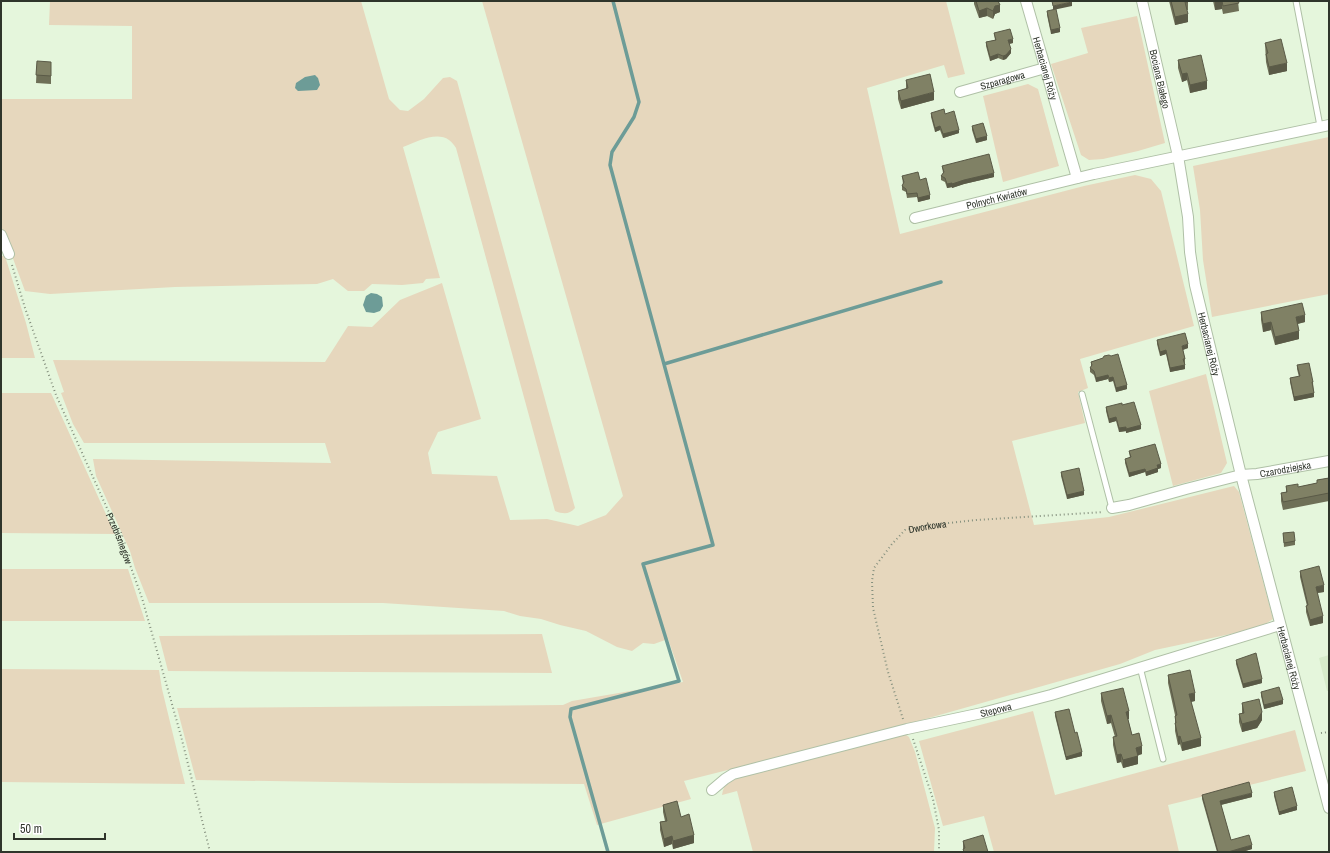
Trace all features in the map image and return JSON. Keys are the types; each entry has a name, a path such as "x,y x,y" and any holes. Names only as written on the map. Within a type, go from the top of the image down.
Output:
{"street":[{"name":"Herbacianej Róży","path":"1026,1 1077,178"},
{"name":"Bociana Białego","path":"1142,1 1178,156"},
{"name":"Szparagowa","path":"960,92 1045,68"},
{"path":"1077,178 1324,126"},
{"name":"Herbacianej Róży","path":"1178,156 1188,217 1190,252 1195,285 1241,475 1329,808"},
{"name":"Polnych Kwiatów","path":"915,218 1077,178"},
{"path":"1,234 9,254"},
{"name":"Czarodziejska","path":"1241,475 1257,474 1329,461"},
{"path":"1112,508 1129,505 1241,475"},
{"name":"Stepowa","path":"712,790 733,774 906,729 982,713 1051,695 1280,625"}],"lane":[{"path":"1296,1 1324,126"},
{"path":"1082,394 1112,508"},
{"path":"1140,667 1163,759"}],"path":[{"name":"Przebiśniegów","path":"9,254 25,308 56,395 120,537 142,598 181,736 210,852"},
{"name":"Dworkowa","path":"938,852 939,830 933,799 914,742 906,729 888,672 873,608 872,580 874,568 892,544 905,530 931,525 1040,515 1103,512 1112,508"}],"shaded area":[{"path":"50,1 361,1 389,99 400,110 408,111 424,99 443,78 450,77 457,81 575,508 566,513 555,511 456,148 450,141 444,138 426,138 403,147 440,278 426,279 423,283 402,285 372,284 364,291 348,291 333,279 317,284 175,287 50,294 25,291 1,226 1,99 132,99 132,26 49,25"},
{"path":"482,1 946,1 965,74 948,78 944,65 867,88 900,234 1084,186 1135,175 1151,179 1161,191 1194,326 1080,359 1088,388 1078,392 1085,423 1012,441 1034,525 1109,517 1234,486 1239,492 1273,619 1259,628 1155,650 1120,664 883,731 684,781 691,799 597,825 584,784 196,780 177,708 563,705 572,701 683,682 668,639 654,644 643,643 632,651 617,647 586,631 504,611 383,603 149,603 130,551 96,476 93,459 331,463 325,443 84,443 73,424 61,393 64,392 53,360 325,362 348,326 372,327 400,300 442,283 481,419 438,432 428,453 432,474 497,476 510,520 547,519 578,526 606,515 623,496"},
{"path":"1137,16 1165,143 1103,159 1089,160 1081,155 1051,64 1088,53 1081,28"},
{"path":"1028,84 1038,89 1059,166 1003,182 983,96"},
{"path":"1329,137 1329,294 1212,317 1203,260 1200,210 1193,166"},
{"path":"1,256 5,256 26,323 35,358 1,358"},
{"path":"1206,374 1227,463 1221,473 1173,486 1149,391"},
{"path":"1,393 51,393 115,534 1,533"},
{"path":"1,569 128,569 145,621 1,621"},
{"path":"542,634 552,673 168,671 159,636"},
{"path":"1329,655 1329,691 1327,691 1319,658"},
{"path":"1,669 159,670 162,689 185,784 1,782"},
{"path":"1033,711 1055,795 1295,730 1306,771 1168,805 1179,852 994,852 984,816 943,826 919,741"},
{"path":"903,733 909,737 915,752 935,828 934,852 753,852 737,791 722,795 728,782 737,776"}],"water":[{"path":"315,75 318,78 320,85 317,90 298,91 295,88 296,83 305,77"},
{"path":"371,293 382,297 383,306 380,311 374,313 366,312 363,305 366,296"}],"building":[{"path":"976,1 998,1 1000,5 995,6 993,11 987,8 979,11"},
{"path":"1052,1 1071,1 1072,2 1053,6"},
{"path":"1171,1 1188,1 1185,2 1188,14 1175,17"},
{"path":"1222,1 1238,1 1239,3 1223,6"},
{"path":"1056,9 1060,28 1051,30 1047,11"},
{"path":"1010,29 1013,39 1008,40 1011,49 1006,55 1003,56 998,54 990,57 986,42 996,40 994,33"},
{"path":"1281,39 1287,63 1269,67 1266,54 1268,53 1265,43"},
{"path":"1201,55 1207,81 1190,85 1187,73 1182,74 1178,60"},
{"path":"37,61 51,62 51,76 36,75"},
{"path":"930,74 934,92 901,101 898,91 908,88 906,80"},
{"path":"944,109 945,114 954,111 959,130 943,134 940,126 935,128 931,113"},
{"path":"983,123 987,136 976,139 972,126"},
{"path":"989,154 994,173 952,184 947,184 945,178 941,176 944,172 942,166"},
{"path":"918,172 920,180 926,178 930,195 918,198 917,193 907,194 906,189 902,186 904,182 902,176"},
{"path":"1302,303 1305,315 1296,317 1299,331 1275,337 1271,322 1263,324 1261,312"},
{"path":"1185,333 1188,344 1182,346 1185,365 1170,368 1166,350 1160,352 1157,340"},
{"path":"1118,354 1127,385 1116,388 1113,377 1109,378 1108,375 1096,378 1094,371 1090,368 1092,365 1091,362 1103,358 1104,356"},
{"path":"1309,363 1314,393 1294,397 1290,378 1300,376 1297,365"},
{"path":"1134,402 1141,425 1126,429 1126,427 1119,428 1116,417 1109,419 1106,407"},
{"path":"1155,444 1161,464 1157,465 1158,468 1146,472 1145,469 1129,473 1125,459 1131,457 1129,451"},
{"path":"1079,468 1084,491 1067,495 1061,472"},
{"path":"1329,478 1329,493 1283,502 1281,493 1287,492 1286,486 1298,484 1298,487 1317,483 1317,480"},
{"path":"1294,532 1295,541 1284,543 1283,533"},
{"path":"1319,566 1324,585 1316,587 1323,616 1310,620 1300,571"},
{"path":"1256,653 1262,679 1243,684 1236,660"},
{"path":"1190,670 1195,693 1189,694 1201,738 1182,743 1180,736 1178,737 1175,723 1175,716 1177,715 1168,675"},
{"path":"1279,687 1283,700 1264,705 1261,692"},
{"path":"1123,688 1129,711 1126,712 1132,735 1139,733 1142,746 1136,748 1138,756 1123,760 1121,754 1117,755 1113,737 1117,736 1111,715 1107,716 1101,693"},
{"path":"1259,699 1262,712 1257,720 1242,724 1239,714 1244,713 1242,703"},
{"path":"1069,709 1075,733 1077,732 1082,752 1066,757 1055,712"},
{"path":"1249,782 1252,793 1220,801 1231,840 1249,835 1252,845 1228,852 1218,852 1202,795"},
{"path":"1292,787 1297,806 1279,812 1274,792"},
{"path":"677,801 681,817 689,814 694,835 673,841 672,836 664,839 660,822 667,821 663,805"},
{"path":"983,835 988,852 964,852 963,849 965,848 963,841"}],"waterway":[{"path":"608,852 570,717 571,709 679,681 643,564 713,545 610,165 612,152 634,117 639,102 613,1"},
{"path":"664,364 941,282"}]}
